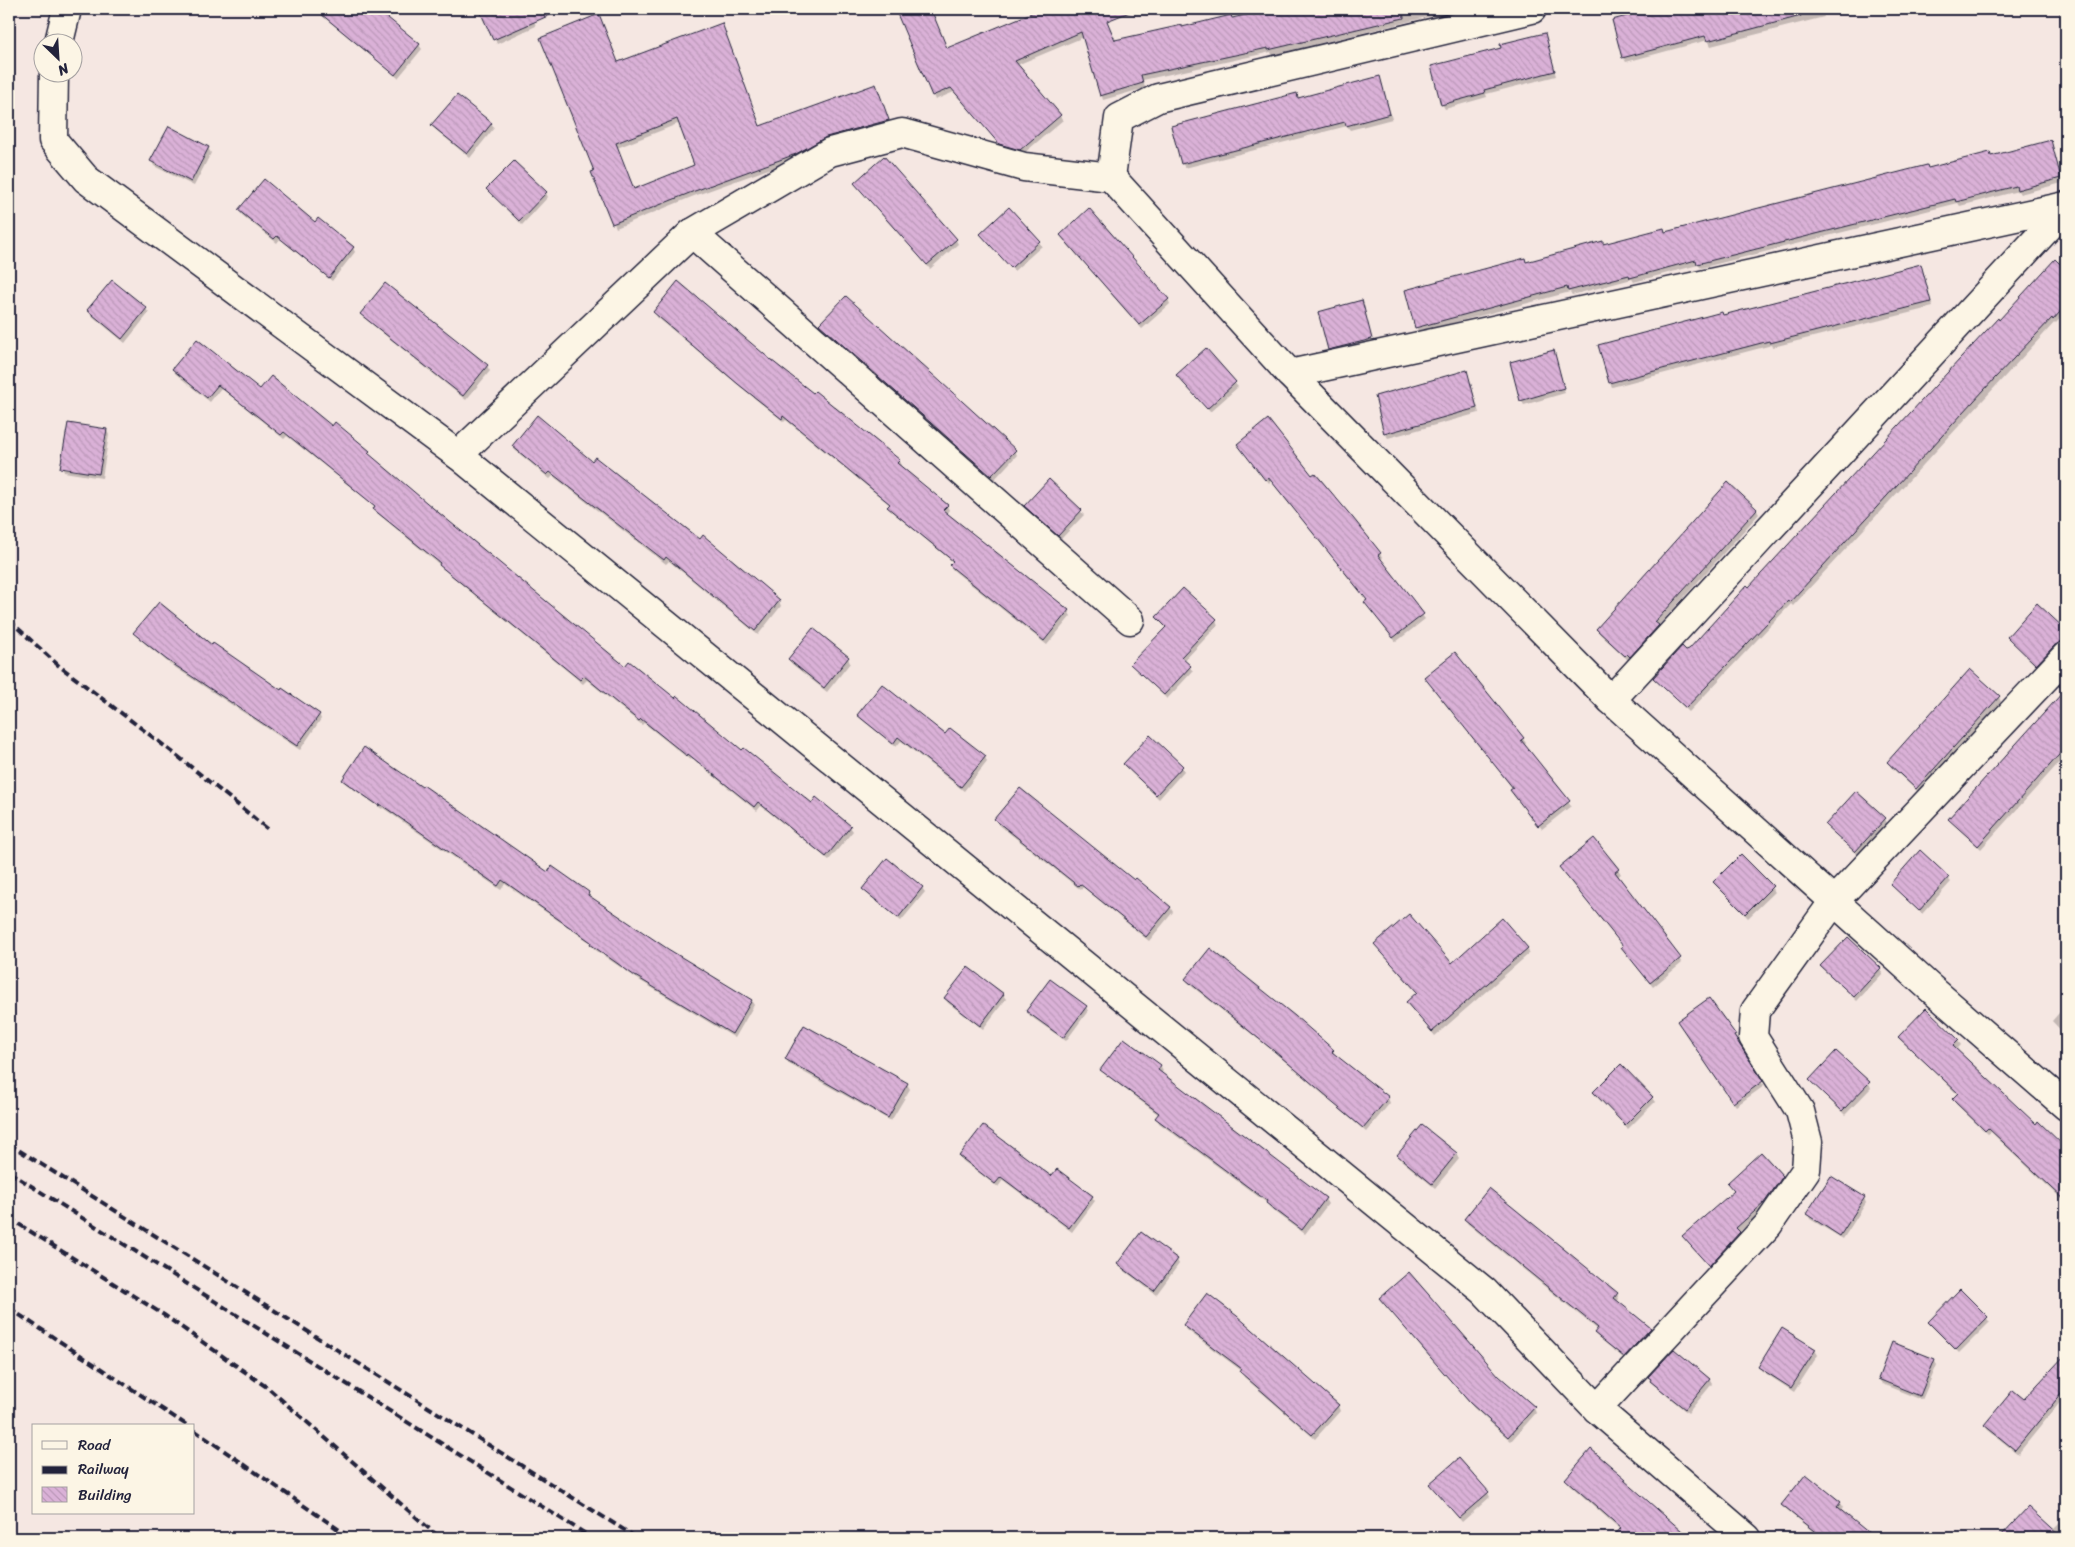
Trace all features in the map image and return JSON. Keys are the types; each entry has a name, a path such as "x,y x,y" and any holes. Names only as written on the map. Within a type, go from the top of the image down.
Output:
{"street":[{"path":"61,32 67,9"},
{"path":"1111,177 1120,118 1158,98 1532,9"},
{"path":"54,82 53,140 86,178 458,455 1484,1291 1597,1409 1747,1538"},
{"path":"458,455 692,233 830,152 902,133 1024,167 1111,177 1290,374 1611,700 1928,986 2065,1102"},
{"path":"1290,374 2066,207"},
{"path":"1611,700 2066,207"},
{"path":"692,233 1130,620"},
{"path":"1597,1409 1768,1224 1806,1170 1808,1142 1800,1111 1753,1037 1755,1011 1834,901 2066,656"}],"building":[{"path":"315,9 377,9 420,44 395,75"},
{"path":"479,9 564,9 493,40"},
{"path":"895,9 931,9 947,48 1041,9 1137,9 1107,21 1115,40 1231,15 1232,18 1272,9 1403,9 1404,18 1268,50 1268,48 1141,75 1143,83 1100,96 1081,32 1015,61 1061,115 1020,150 999,144 951,88 932,96"},
{"path":"1653,9 1800,9 1801,16 1707,41 1705,36 1622,58 1612,20"},
{"path":"599,14 618,62 722,23 760,126 876,84 889,120 826,137 796,154 612,224 591,172 594,171 540,38","holes":["677,119 694,165 634,189 616,143"]},
{"path":"1545,33 1555,71 1484,90 1485,93 1441,105 1431,66 1501,48 1500,44"},
{"path":"1380,76 1390,114 1346,126 1345,122 1181,164 1171,126 1297,93 1298,98"},
{"path":"457,95 492,123 467,154 431,125"},
{"path":"169,126 209,147 191,182 150,161"},
{"path":"2051,140 2061,178 2017,190 2016,186 1956,202 1955,199 1697,264 1696,260 1630,278 1629,275 1568,291 1567,287 1415,328 1405,290 1525,258 1526,262 1603,241 1603,244 1664,228 1665,232 1927,165 1928,168 1990,152 1991,156"},
{"path":"884,156 957,239 927,265 854,183"},
{"path":"514,161 547,192 519,221 486,189"},
{"path":"264,179 315,222 318,218 354,247 329,278 277,236 274,239 238,210"},
{"path":"1009,207 1040,241 1011,268 980,234"},
{"path":"1089,208 1169,299 1139,325 1060,235"},
{"path":"2055,259 2066,270 2066,305 1995,378 1790,602 1788,601 1686,708 1653,678 1682,646 1686,650 1689,649 1747,585 1749,587"},
{"path":"1921,264 1931,302 1770,343 1769,341 1609,383 1598,345 1722,312 1723,315"},
{"path":"112,280 147,308 122,339 87,310"},
{"path":"678,281 771,360 813,393 815,391 900,460 897,463 948,505 943,510 1069,610 1044,641 949,565 953,561 887,507 890,504 783,416 782,419 738,384 653,312"},
{"path":"385,283 488,365 463,396 360,314"},
{"path":"846,296 1016,450 991,476 819,324"},
{"path":"1362,300 1372,339 1328,350 1318,312"},
{"path":"197,339 260,389 271,376 332,426 335,422 370,451 368,453 433,508 625,666 629,661 675,698 677,696 742,750 744,748 812,803 816,797 851,826 826,857 758,802 754,807 688,754 687,756 641,719 639,721 584,676 580,680 439,565 440,563 373,509 375,506 284,432 281,435 218,385 207,398 172,369"},
{"path":"1206,348 1236,382 1207,409 1176,375"},
{"path":"1554,350 1564,388 1520,401 1510,362"},
{"path":"1467,370 1477,408 1384,434 1375,396"},
{"path":"537,415 592,461 595,457 700,539 703,535 780,600 755,631 666,557 664,560 550,472 547,475 512,446"},
{"path":"1268,419 1312,475 1315,473 1381,553 1378,555 1424,614 1393,638 1364,602 1367,600 1268,477 1265,480 1237,444"},
{"path":"68,423 107,429 99,474 60,468"},
{"path":"1049,479 1082,510 1058,536 1024,506"},
{"path":"1728,482 1757,509 1655,622 1659,625 1630,657 1627,654 1625,656 1596,629"},
{"path":"1183,588 1217,619 1181,657 1191,666 1164,695 1130,664 1166,627 1156,617"},
{"path":"159,602 212,645 213,643 281,690 282,688 320,714 297,746 167,660 133,633"},
{"path":"2037,603 2066,630 2066,641 2055,645 2036,665 2007,637"},
{"path":"813,628 849,657 824,688 788,659"},
{"path":"1455,652 1524,738 1521,740 1570,801 1538,826 1510,790 1513,788 1424,677"},
{"path":"1970,669 2000,696 1916,789 1887,762"},
{"path":"2066,678 2066,747 1978,846 1948,819 2064,691 2059,686"},
{"path":"882,684 945,734 950,728 986,756 961,787 898,737 893,744 857,715"},
{"path":"1150,735 1183,766 1156,795 1123,764"},
{"path":"364,747 422,787 423,785 548,872 552,866 589,892 588,895 668,949 752,1000 732,1034 635,976 590,944 591,942 502,880 498,886 380,804 379,806 342,780"},
{"path":"1020,788 1134,880 1136,878 1171,907 1146,937 994,819"},
{"path":"1856,791 1886,818 1855,852 1825,825"},
{"path":"1594,838 1619,869 1615,872 1681,958 1650,983 1621,947 1623,946 1559,867"},
{"path":"1920,850 1949,877 1919,911 1890,884"},
{"path":"1741,854 1773,886 1745,914 1713,882"},
{"path":"887,858 923,887 898,918 862,889"},
{"path":"1409,914 1452,963 1502,918 1528,948 1432,1032 1406,1002 1417,992 1374,944"},
{"path":"1848,937 1881,968 1854,997 1820,966"},
{"path":"1210,948 1295,1016 1334,1050 1332,1052 1389,1097 1363,1128 1274,1051 1185,979"},
{"path":"968,967 1004,994 980,1026 944,998"},
{"path":"1050,979 1087,1006 1063,1038 1026,1011"},
{"path":"1709,998 1736,1035 1734,1036 1763,1081 1733,1103 1677,1021"},
{"path":"1926,1008 1959,1040 1953,1046 2036,1124 2038,1121 2066,1148 2066,1201 1988,1128 1985,1131 1952,1099 1958,1093 1898,1037"},
{"path":"804,1025 908,1083 888,1118 785,1059"},
{"path":"1124,1038 1161,1065 1158,1070 1326,1198 1302,1230 1266,1203 1267,1201 1155,1118 1159,1113 1100,1070"},
{"path":"1836,1051 1870,1082 1842,1111 1809,1080"},
{"path":"1621,1064 1653,1097 1625,1125 1593,1092"},
{"path":"983,1125 1051,1176 1057,1169 1093,1196 1069,1228 1001,1177 995,1184 959,1156"},
{"path":"1422,1125 1457,1153 1432,1184 1397,1155"},
{"path":"1761,1152 1783,1176 1764,1203 1736,1228 1740,1232 1709,1266 1682,1236 1734,1191 1727,1183"},
{"path":"1831,1176 1865,1197 1840,1236 1806,1214"},
{"path":"1489,1188 1618,1293 1614,1298 1651,1328 1624,1357 1594,1333 1598,1328 1464,1219"},
{"path":"1141,1232 1178,1259 1154,1291 1117,1264"},
{"path":"1409,1272 1499,1376 1535,1407 1508,1437 1470,1403 1379,1298"},
{"path":"1960,1289 1988,1317 1956,1350 1928,1322"},
{"path":"1207,1293 1237,1316 1339,1405 1312,1435 1240,1372 1242,1369 1183,1325"},
{"path":"1782,1328 1816,1349 1791,1388 1758,1367"},
{"path":"1892,1342 1935,1359 1920,1396 1878,1379"},
{"path":"1674,1349 1710,1379 1685,1409 1650,1381 1651,1379 1648,1377"},
{"path":"2066,1354 2066,1388 2015,1450 1984,1425 2013,1390 2024,1399"},
{"path":"1591,1449 1690,1538 1612,1538 1621,1528 1565,1479"},
{"path":"1459,1458 1489,1492 1459,1518 1429,1484"},
{"path":"1806,1474 1841,1502 1837,1507 1875,1538 1823,1538 1781,1505"},
{"path":"2028,1507 2062,1538 1999,1538"}],"railway":[{"path":"9,620 58,665 175,754 269,830"},
{"path":"9,1144 637,1538"},
{"path":"9,1172 592,1538"},
{"path":"9,1218 164,1315 268,1388 440,1538"},
{"path":"9,1308 185,1424"},
{"path":"195,1431 351,1538"}]}
